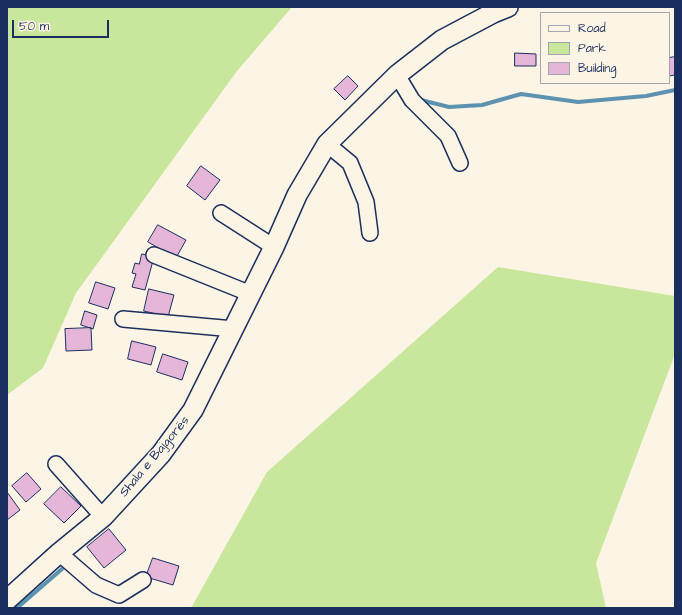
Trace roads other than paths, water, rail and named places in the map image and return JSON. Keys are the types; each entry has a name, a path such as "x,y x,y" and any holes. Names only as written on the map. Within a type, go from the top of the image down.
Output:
{"main road":[{"name":"Shala e Bajgorës","path":"8,597 103,517 161,454 193,410 274,247 296,195 327,144 397,76 442,40 493,12 508,7"}],"street":[{"path":"397,76 412,100 448,136 460,164"},
{"path":"327,144 350,163 366,202 370,233"},
{"path":"221,213 274,247"},
{"path":"154,255 251,294"},
{"path":"123,319 234,329"},
{"path":"56,464 103,517"},
{"path":"59,553 96,585 119,595 142,580"}],"waterway":[{"path":"421,100 449,107 482,105 521,94 578,102 646,96 675,90"},
{"path":"17,608 62,569"}]}
